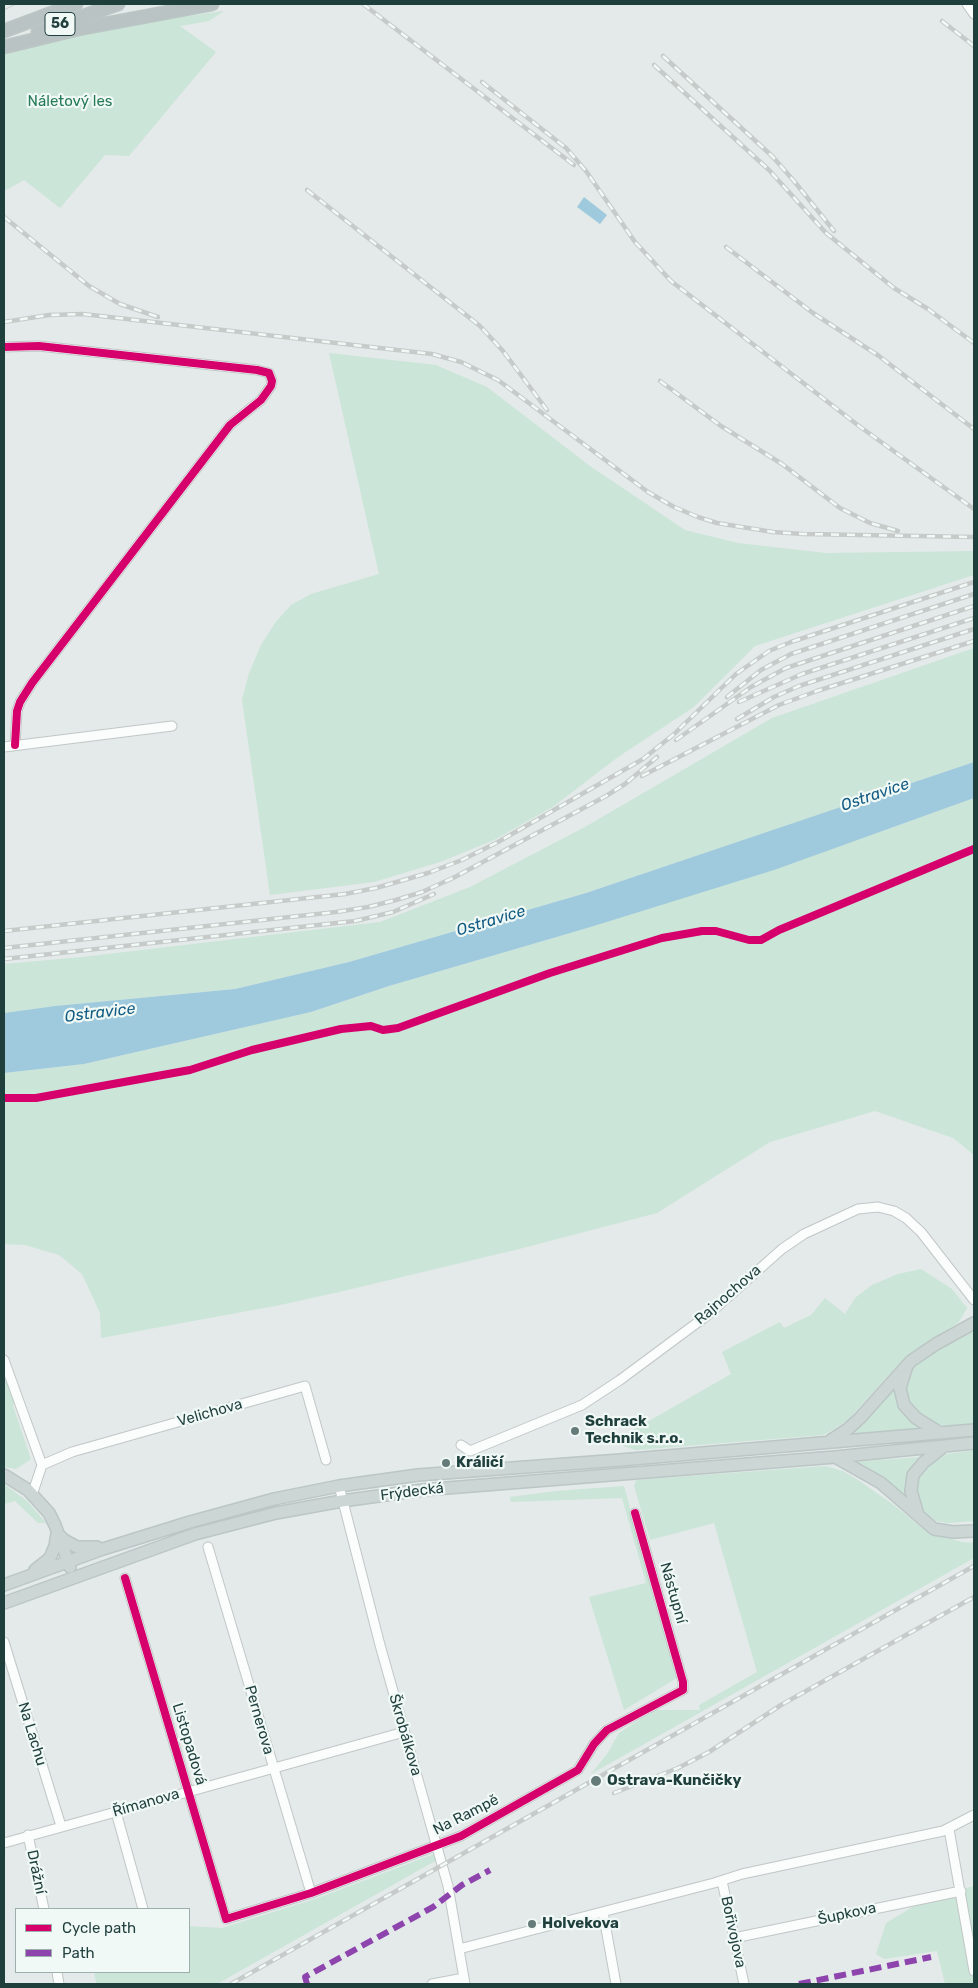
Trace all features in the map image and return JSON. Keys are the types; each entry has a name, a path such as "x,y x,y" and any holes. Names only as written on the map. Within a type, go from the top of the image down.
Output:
{"highway":[{"path":"4,30 50,4"},
{"name":"56","path":"4,30 76,4"},
{"name":"56","path":"4,47 52,26 118,4"},
{"path":"4,47 78,29 212,4"}],"main road":[{"path":"827,1442 848,1429 860,1418 911,1361 936,1344 974,1324"},
{"path":"911,1361 900,1384 903,1402 916,1418 940,1433"},
{"name":"Frýdecká","path":"4,1585 119,1544 248,1506 339,1486 418,1475 974,1430"},
{"name":"Frýdecká","path":"4,1603 195,1534 276,1513 342,1501 422,1490 974,1444"},
{"path":"918,1516 911,1491 913,1476 921,1464 944,1447"},
{"path":"835,1457 881,1483 932,1528 939,1531 958,1533 974,1531"},
{"path":"4,1475 23,1486 49,1513 73,1578"},
{"path":"57,1532 64,1540 77,1547 88,1549 119,1544"},
{"path":"23,1578 50,1558 55,1546 57,1532"}],"street":[{"path":"967,4 974,14"},
{"path":"4,347 39,346 257,370 269,373 272,381 272,386 261,400 230,426 32,683 20,702 17,711 15,745"},
{"path":"4,747 172,726"},
{"name":"Rajnochova","path":"461,1445 470,1451 582,1405 620,1380 709,1314 782,1249 804,1234 858,1209 878,1207 906,1218 921,1232 974,1300"},
{"path":"4,1360 42,1465 32,1494"},
{"name":"Velichova","path":"42,1465 72,1452 305,1386 326,1460"},
{"name":"Škrobálkova","path":"339,1486 404,1732 448,1886 465,1981"},
{"name":"Nástupní","path":"635,1512 683,1682"},
{"name":"Pernerova","path":"208,1547 311,1893"},
{"name":"Listopadová","path":"125,1578 226,1919"},
{"name":"Na Lachu","path":"4,1642 61,1826"},
{"name":"Na Rampě","path":"226,1919 311,1893 461,1836 578,1770 594,1744 608,1730 683,1690 683,1682"},
{"name":"Římanova","path":"4,1843 404,1732"},
{"path":"116,1812 143,1908"},
{"path":"459,1949 722,1881 742,1874 949,1829 974,1815"},
{"path":"949,1829 974,1971"},
{"name":"Drážní","path":"28,1835 44,1908"},
{"name":"Bořivojova","path":"722,1881 744,1984"},
{"name":"Šupkova","path":"734,1938 961,1891"},
{"path":"603,1912 616,1984"},
{"path":"432,1984 465,1981"}],"green space":[{"name":"Náletový les","path":"224,11 209,21 180,26 216,52 129,156 105,155 60,208 24,180 4,191 4,55 40,43 126,24"},
{"path":"329,353 436,365 487,387 590,466 685,530 738,543 826,553 974,551 974,575 755,646 694,707 618,757 554,806 494,840 440,862 374,882 270,895 242,700 249,673 261,645 275,623 291,605 311,594 379,574"},
{"path":"974,648 974,762 586,893 349,962 235,989 55,1006 4,1013 4,964 82,957 380,922 470,887 585,827 772,718"},
{"path":"974,798 974,1155 953,1138 875,1111 770,1142 657,1213 519,1249 339,1292 280,1305 101,1338 100,1313 82,1274 59,1255 25,1245 4,1244 4,1101 28,1098 4,1098 4,1073 84,1064 311,1012 389,986 584,929 862,838"},
{"path":"921,1269 952,1289 967,1308 959,1322 906,1356 848,1420 824,1435 636,1450 623,1446 621,1437 731,1374 722,1352 780,1322 784,1328 811,1315 825,1298 845,1314 855,1298 872,1285 898,1274"},
{"path":"974,1330 974,1424 950,1427 929,1422 910,1406 904,1390 909,1370 953,1340"},
{"path":"4,1371 15,1400 13,1406 31,1459 16,1469 4,1467"},
{"path":"897,1380 896,1397 904,1411 923,1429 847,1435"},
{"path":"974,1450 974,1521 948,1523 936,1521 925,1513 918,1495 918,1480 932,1463 947,1454"},
{"path":"921,1457 910,1471 906,1488 909,1502 878,1475 853,1462"},
{"path":"825,1466 843,1471 861,1482 927,1532 962,1542 974,1543 974,1558 591,1774 607,1754 619,1733 654,1710 700,1710 699,1705 757,1672 714,1523 650,1540 634,1486 636,1480"},
{"path":"4,1484 27,1501 46,1523 38,1523 15,1501 4,1504"},
{"path":"624,1486 677,1678 624,1710 589,1597 646,1583 622,1498 511,1502 510,1497 556,1491"},
{"path":"434,1854 437,1860 217,1984 97,1984 94,1974 97,1973 190,1973 190,1926 222,1928 318,1898"},
{"path":"974,1886 974,1984 945,1984 937,1951 884,1959 876,1954 886,1923 929,1897"}],"water":[{"path":"584,197 607,215 600,224 577,207"},
{"name":"Ostravice","path":"974,762 974,798 774,870 584,929 389,986 311,1012 84,1064 4,1073 4,1013 55,1006 235,989 349,962 586,893"}],"tram line":[{"path":"4,10 16,4"}],"railway":[{"path":"363,4 574,165"},
{"path":"942,21 974,46"},
{"path":"663,56 772,156 834,231"},
{"path":"654,65 769,170 826,233 894,288 928,309 974,343"},
{"path":"482,82 566,148 586,171 635,242 671,281 859,426 974,509"},
{"path":"307,190 480,326 503,351 547,410"},
{"path":"4,217 89,286 120,304 158,317"},
{"path":"726,247 813,313 879,356 974,429"},
{"path":"4,322 49,315 83,314 432,354 461,362 498,380 648,492 674,507 698,517 717,523 773,532 974,537"},
{"path":"660,381 721,426 782,464 840,508 870,523 898,531"},
{"path":"4,931 345,894 376,888 428,873 462,860 498,842 643,759 673,735 736,674 769,651 791,642 974,582"},
{"path":"727,697 761,670 791,654 974,594"},
{"path":"676,740 751,687 786,668 974,606"},
{"path":"739,702 802,674 974,618"},
{"path":"737,719 774,697 799,686 974,629"},
{"path":"642,776 779,705 974,641"},
{"path":"4,948 336,912 396,900 422,892 453,878 606,796 625,784 657,757"},
{"path":"4,959 355,921 393,912 434,894"},
{"path":"231,1984 974,1566"},
{"path":"614,1793 678,1768 709,1752 781,1705 974,1597"}],"marked path":[{"path":"307,1984 305,1977 433,1907 462,1885 490,1870"},
{"path":"799,1984 931,1957"}],"cycle path":[{"path":"4,347 39,346 257,370 269,373 272,381 271,386 261,400 230,425 32,683 20,702 17,711 15,745"},
{"path":"4,1098 36,1098 190,1070 252,1050 341,1029 371,1026 383,1030 398,1028 550,973 662,938 702,931 716,931 749,940 761,940 779,930 974,849"},
{"path":"125,1578 226,1919 311,1893 461,1836 578,1770 594,1744 607,1730 683,1690 683,1682 635,1513"}],"place":[{"name":"Schrack Technik s.r.o.","path":"575,1431"},
{"name":"Králičí","path":"446,1463"},
{"name":"Ostrava-Kunčičky","path":"596,1781"},
{"name":"Holvekova","path":"532,1924"}]}
